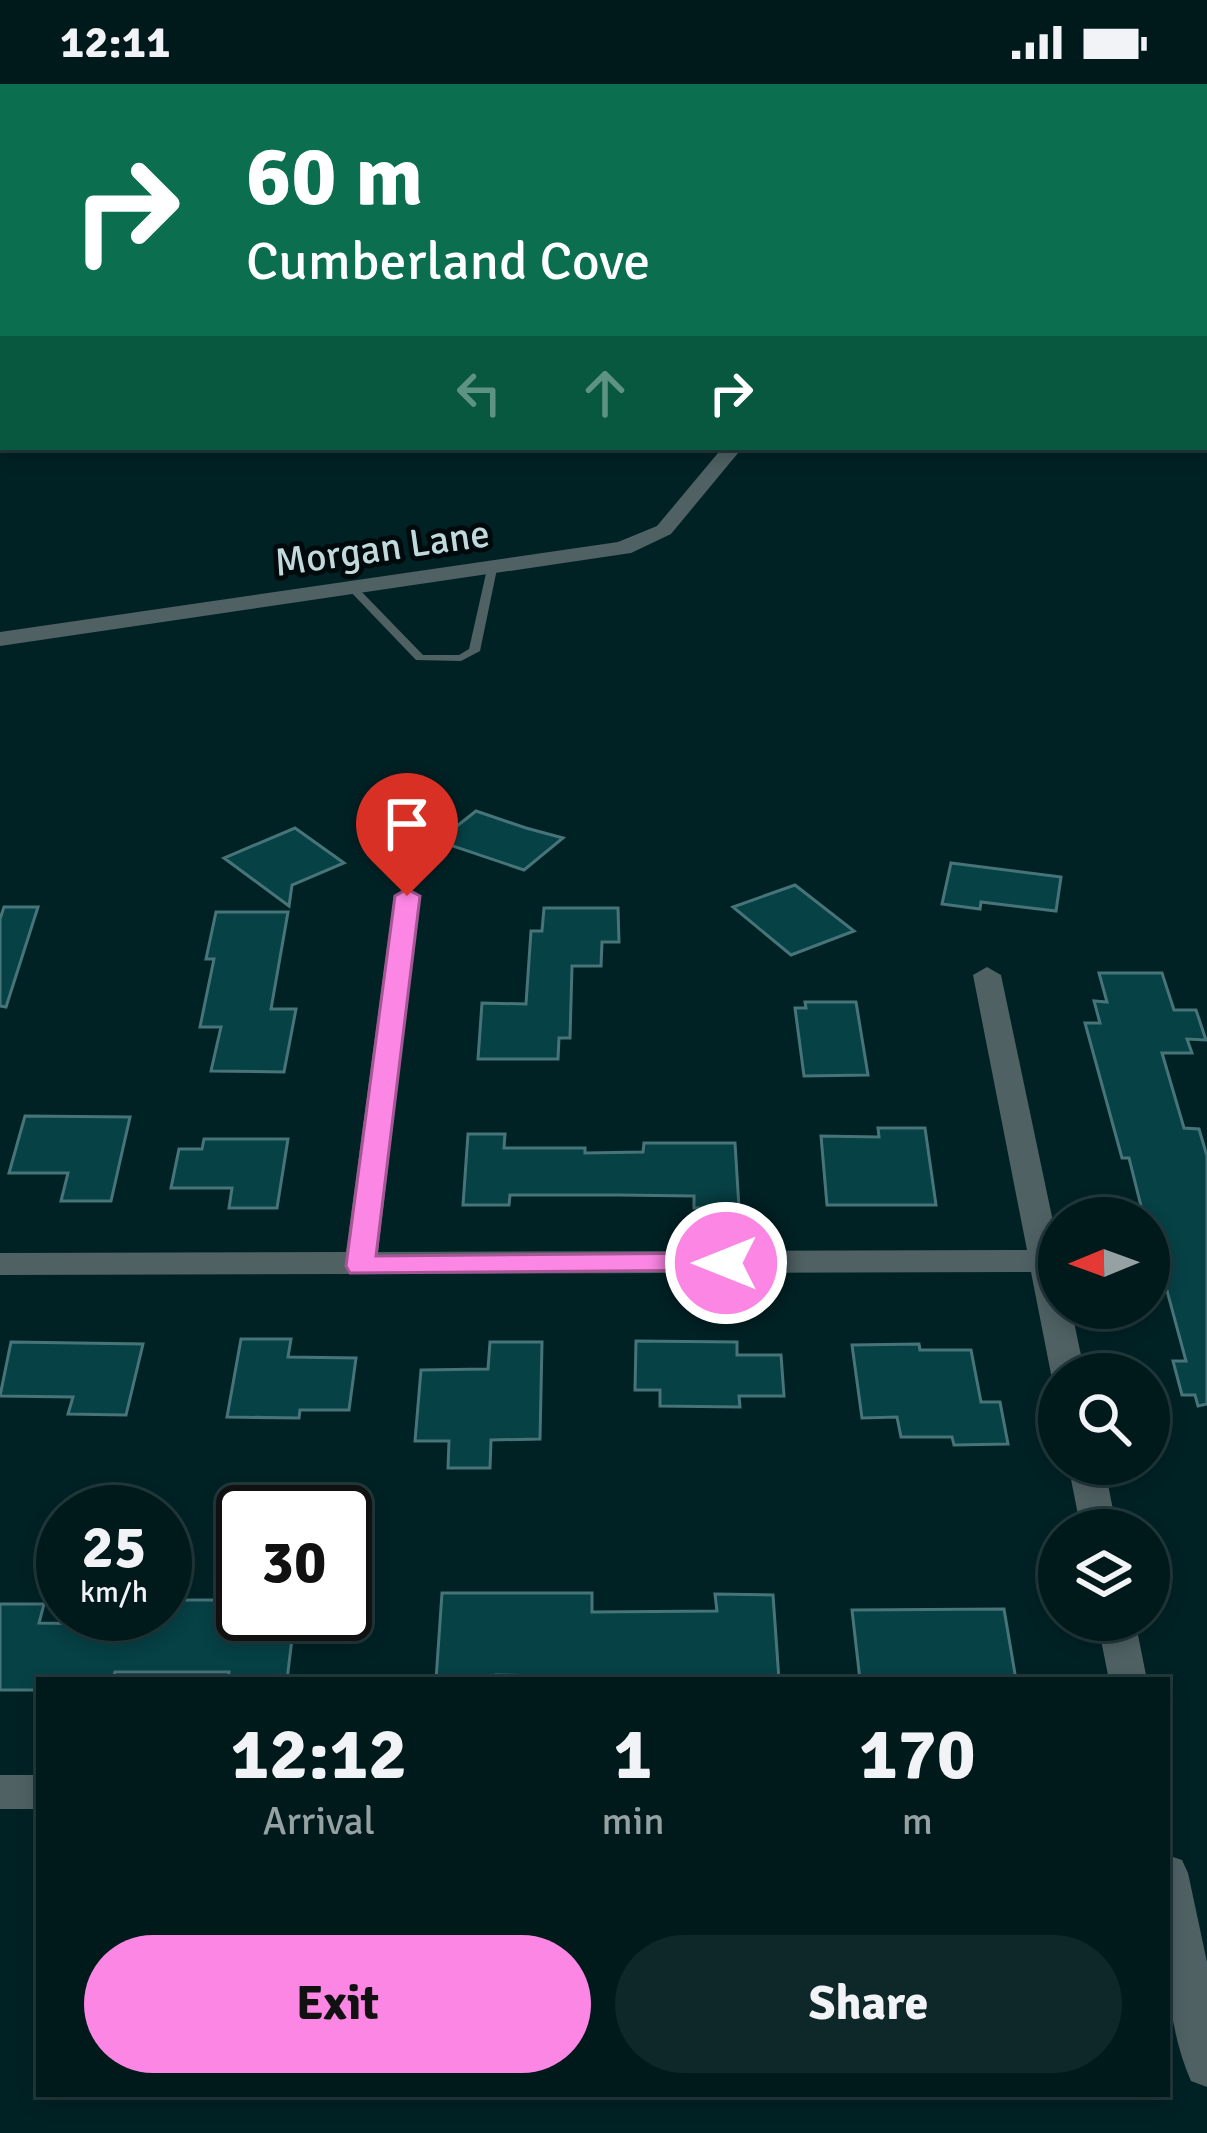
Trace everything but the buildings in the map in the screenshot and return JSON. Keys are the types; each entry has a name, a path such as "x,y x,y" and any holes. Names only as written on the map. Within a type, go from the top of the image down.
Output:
{"street":[{"name":"Morgan Lane","path":"0,639 623,548 664,530 731,450"},
{"path":"360,1266 407,896"},
{"path":"987,975 1038,1222"},
{"path":"0,1264 1038,1261"},
{"path":"1121,1641 1127,1677"},
{"path":"0,1792 36,1792"},
{"path":"1170,1887 1207,2066"}],"lane":[{"path":"353,589 420,658 461,658 474,651 492,569"}],"route":[{"path":"407,896 360,1266 726,1263"}]}
